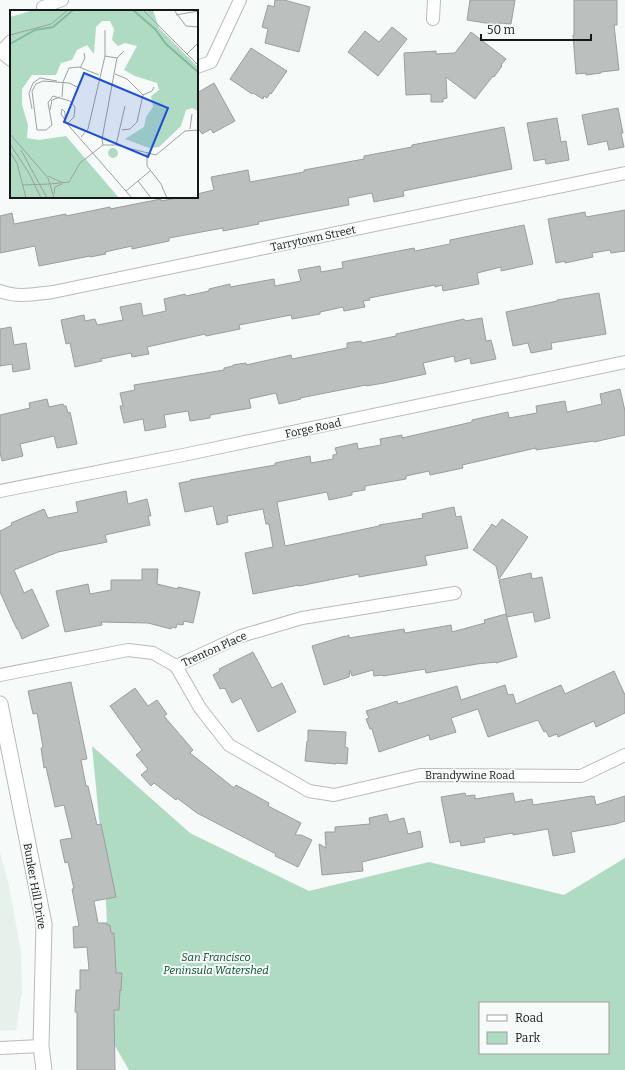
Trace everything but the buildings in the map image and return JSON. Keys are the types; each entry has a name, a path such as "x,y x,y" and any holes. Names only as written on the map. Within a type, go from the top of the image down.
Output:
{"street":[{"path":"42,6 62,0"},
{"path":"198,67 211,62 240,0"},
{"path":"433,19 434,0"},
{"path":"10,42 0,52 10,59"},
{"name":"Tarrytown Street","path":"0,291 6,294 29,296 53,292 625,173"},
{"name":"Forge Road","path":"0,491 188,454 625,362"},
{"name":"Trenton Place","path":"0,675 128,650 153,653 176,666 241,636 302,618 455,593"},
{"name":"Brandywine Road","path":"176,666 200,708 229,745 308,791 334,795 420,775 581,776 625,755"},
{"name":"Bunker Hill Drive","path":"0,704 44,924 41,1046 44,1070"},
{"path":"0,1048 41,1046"}],"shaded area":[{"path":"0,852 9,886 21,952 22,992 16,1030 0,1031"}],"green space":[{"name":"San Francisco Peninsula Watershed","path":"92,746 190,833 309,891 429,862 564,895 625,858 625,1070 129,1070 112,1041 105,880"}]}
